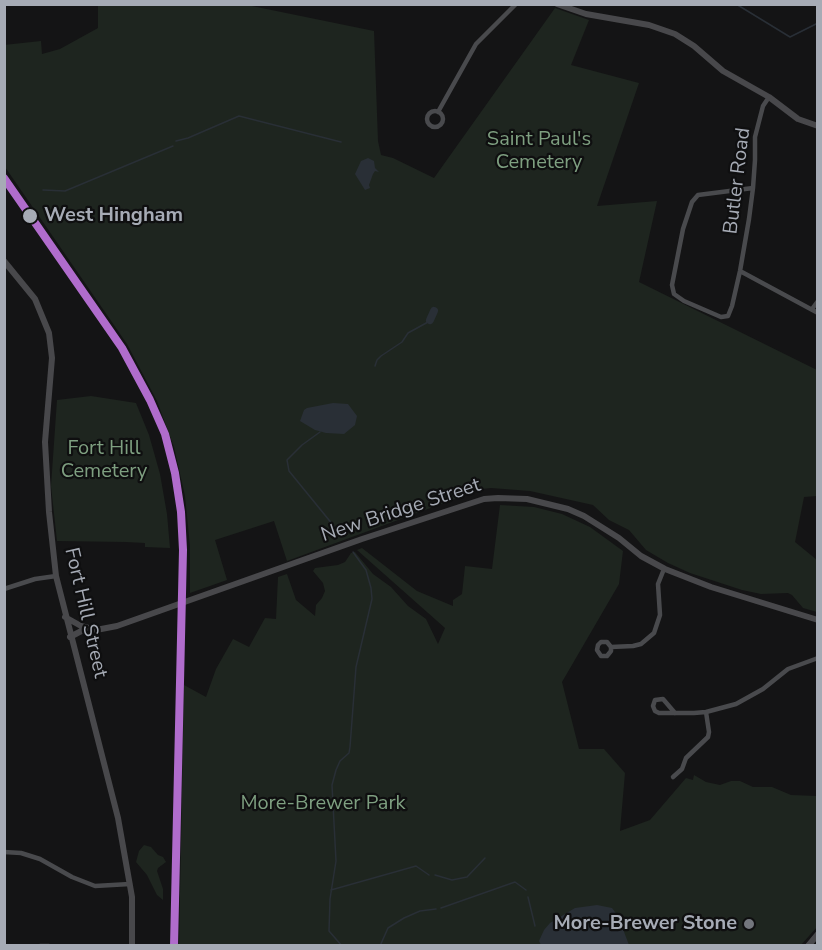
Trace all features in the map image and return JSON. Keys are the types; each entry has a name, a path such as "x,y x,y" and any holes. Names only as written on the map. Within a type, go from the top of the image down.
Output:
{"street":[{"path":"438,112 477,44 516,4"},
{"path":"557,4 586,14 649,25 675,34 694,46 723,71 769,97 798,119 818,126"},
{"name":"Butler Road","path":"753,188 703,194 694,198 683,230 672,285 674,294 684,301 721,317 728,316 740,271 753,188 755,137 763,106 769,97"},
{"name":"Fort Hill Street","path":"4,261 35,299 42,313 51,346 51,384 45,442 56,576 111,789 130,884 133,911 132,945"},
{"path":"740,271 818,313"},
{"path":"812,309 818,301"},
{"name":"New Bridge Street","path":"70,637 87,628 96,630 117,626 190,598 460,507 484,499 498,498 543,501 584,516 619,538 636,553 664,569 711,587 818,620"},
{"path":"611,647 641,644 654,633 660,615 658,584 664,569"},
{"path":"4,589 56,576"},
{"path":"66,617 87,628"},
{"path":"675,713 663,699 655,700 653,706 659,713 675,713 706,712 747,699 788,669 818,658"},
{"path":"674,777 682,769 686,758 708,737 710,732 706,712"},
{"path":"4,852 21,853 40,858 78,880 95,886 130,884"},
{"path":"808,945 818,934"},
{"path":"40,945 49,945"}],"green space":[{"name":"Saint Paul's Cemetery","path":"98,4 247,5 374,31 378,141 381,155 393,158 434,178 555,8 589,20 571,65 639,83 597,206 657,201 639,282 817,370 817,496 804,497 795,542 817,560 817,612 803,608 788,593 761,594 742,590 690,573 668,563 646,550 629,530 609,520 593,505 530,491 491,488 482,489 287,561 274,521 215,540 227,580 190,593 190,546 185,496 174,447 157,401 127,344 5,167 4,45 41,41 42,54 60,49 98,28"},
{"name":"Fort Hill Cemetery","path":"91,396 136,403 149,435 160,474 170,548 145,547 145,543 57,541 51,486 57,400"},
{"name":"More-Brewer Park","path":"500,505 534,507 562,514 590,527 623,551 619,584 562,682 579,749 604,749 625,773 620,831 650,820 686,778 693,780 694,775 706,782 720,785 740,781 753,787 772,787 791,795 817,796 817,927 801,945 179,946 184,685 206,697 216,669 233,639 249,647 265,618 276,619 278,577 287,574 296,600 315,616 316,605 325,591 323,583 313,571 315,568 345,562 351,553 355,552 373,574 426,619 438,644 445,628 357,550 362,548 417,591 453,606 453,600 462,594 465,566 492,569"},
{"path":"144,845 151,847 166,862 157,871 163,889 163,900 157,895 147,875 136,862 139,851"}],"shaded area":[{"path":"368,158 374,161 375,168 379,172 375,171 369,185 370,188 365,190 355,174 361,161"},
{"path":"333,403 348,404 357,416 355,425 344,434 315,430 300,421 307,408"},
{"path":"597,905 612,908 618,916 629,945 541,945 539,941 550,923 575,908"}],"waterway":[{"path":"736,4 790,37 818,23"},
{"path":"176,141 239,116 341,142"},
{"path":"43,190 65,191 173,146"},
{"path":"430,320 434,311"},
{"path":"375,366 377,360 402,342 408,333 428,322"},
{"path":"320,432 287,460 289,471 342,536"},
{"path":"342,946 329,931 330,899 336,861 332,785 340,761 349,753 356,667 372,599 366,570 353,552"},
{"path":"435,875 452,880 467,877 485,858"},
{"path":"331,890 416,866 429,875"},
{"path":"441,908 515,882 526,890"},
{"path":"528,897 535,926"},
{"path":"380,946 388,928 420,911 436,909"}],"transit line":[{"path":"4,178 122,348 165,434 175,473 181,512 183,550 174,946"}],"place":[{"name":"West Hingham","path":"30,216"},
{"name":"More-Brewer Stone","path":"749,924"}]}
